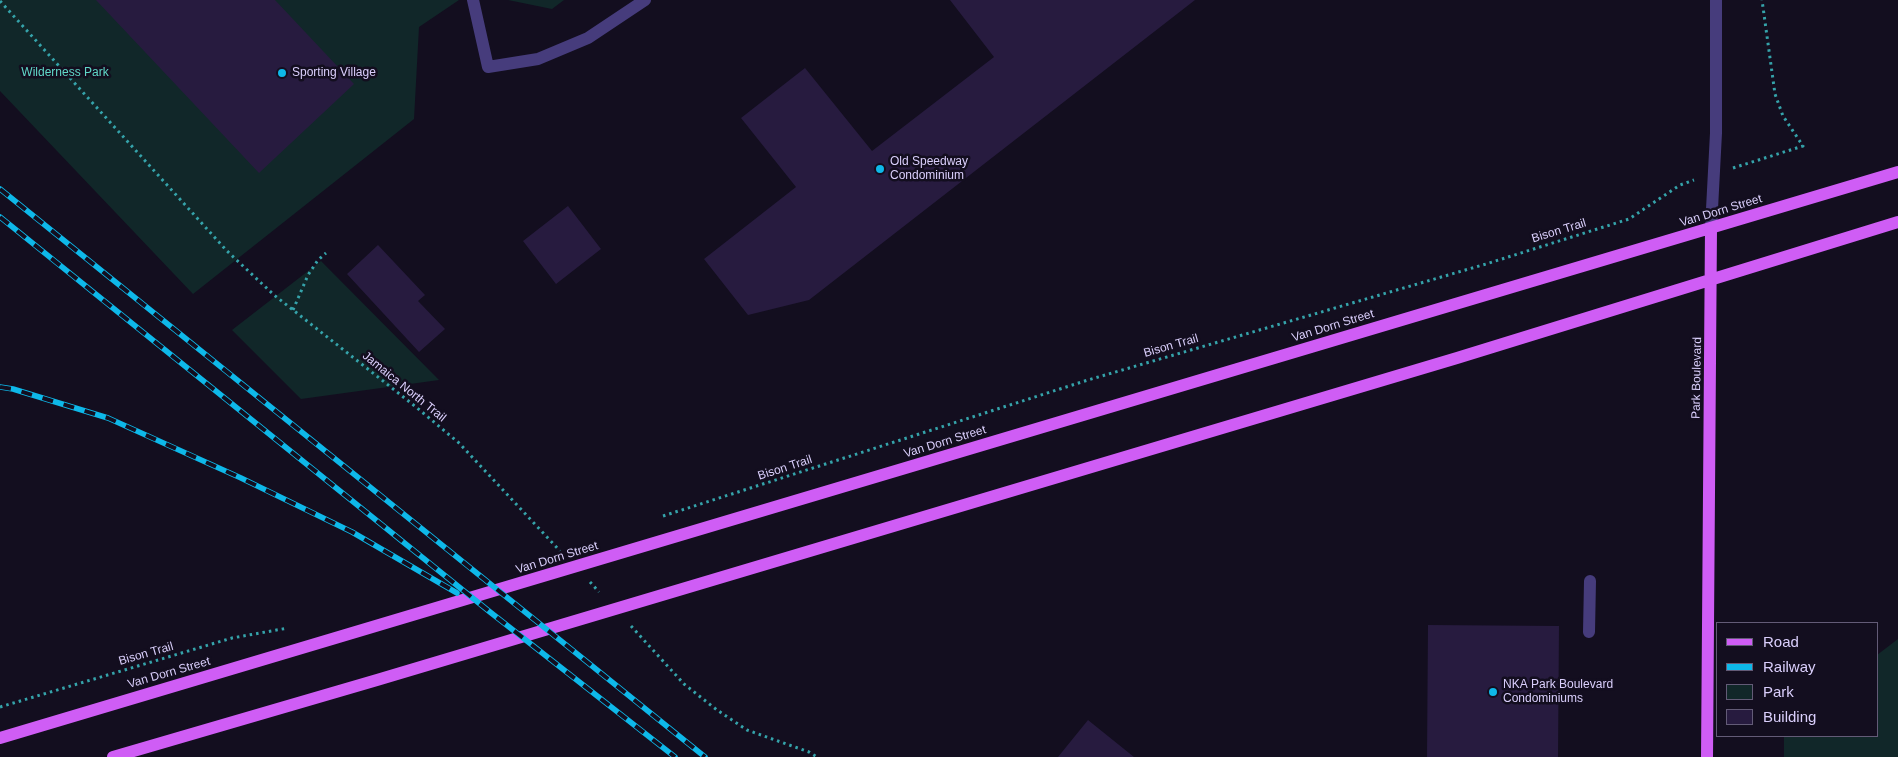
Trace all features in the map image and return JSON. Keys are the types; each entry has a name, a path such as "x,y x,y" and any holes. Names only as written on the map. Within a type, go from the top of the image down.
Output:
{"main road":[{"name":"Van Dorn Street","path":"0,738 1898,172"},
{"path":"114,757 722,577 1712,280 1898,222"},
{"name":"Park Boulevard","path":"1707,757 1711,228"}],"street":[{"path":"472,0 488,67 538,59 588,38 645,0"},
{"name":"Park Boulevard","path":"1711,228 1716,133 1716,0"},
{"path":"1589,632 1590,581"}],"path":[{"path":"1762,0 1775,94 1783,116 1803,146 1778,154"},
{"name":"Jamaica North Trail","path":"0,1 227,250 274,295 459,443 561,552"},
{"name":"Bison Trail","path":"662,517 1088,380 1486,264 1629,219 1680,185"},
{"path":"293,310 308,275 318,260 326,253"},
{"path":"588,581 602,595"},
{"path":"629,624 684,684 718,710 747,730 809,752 817,757"},
{"name":"Bison Trail","path":"0,707 232,638 291,627"}],"green space":[{"name":"Wilderness Park","path":"0,0 459,0 419,27 414,119 193,294 0,91"},
{"path":"508,0 564,0 552,9"},
{"path":"321,261 439,380 301,399 232,330"},
{"path":"1898,639 1898,757 1784,757 1784,737 1878,737 1878,654"}],"building":[{"path":"96,0 275,0 354,84 259,173"},
{"name":"Old Speedway Condominium","path":"950,0 1195,0 809,300 748,315 704,259 796,187 741,118 805,68 872,151 994,57"},
{"path":"568,206 601,249 556,284 523,241"},
{"path":"378,245 425,295 418,301 445,329 419,352 347,274"},
{"name":"NKA Park Boulevard Condominiums","path":"1428,625 1559,626 1558,757 1427,757"},
{"path":"1088,720 1134,757 1058,757"}],"railway":[{"path":"0,189 705,757"},
{"path":"0,217 490,612 675,757"},
{"path":"0,387 13,389 108,418 241,478 352,532 457,593"}],"place":[{"name":"Sporting Village","path":"282,73"},
{"name":"Old Speedway Condominium","path":"880,169"},
{"name":"NKA Park Boulevard Condominiums","path":"1493,692"}]}
